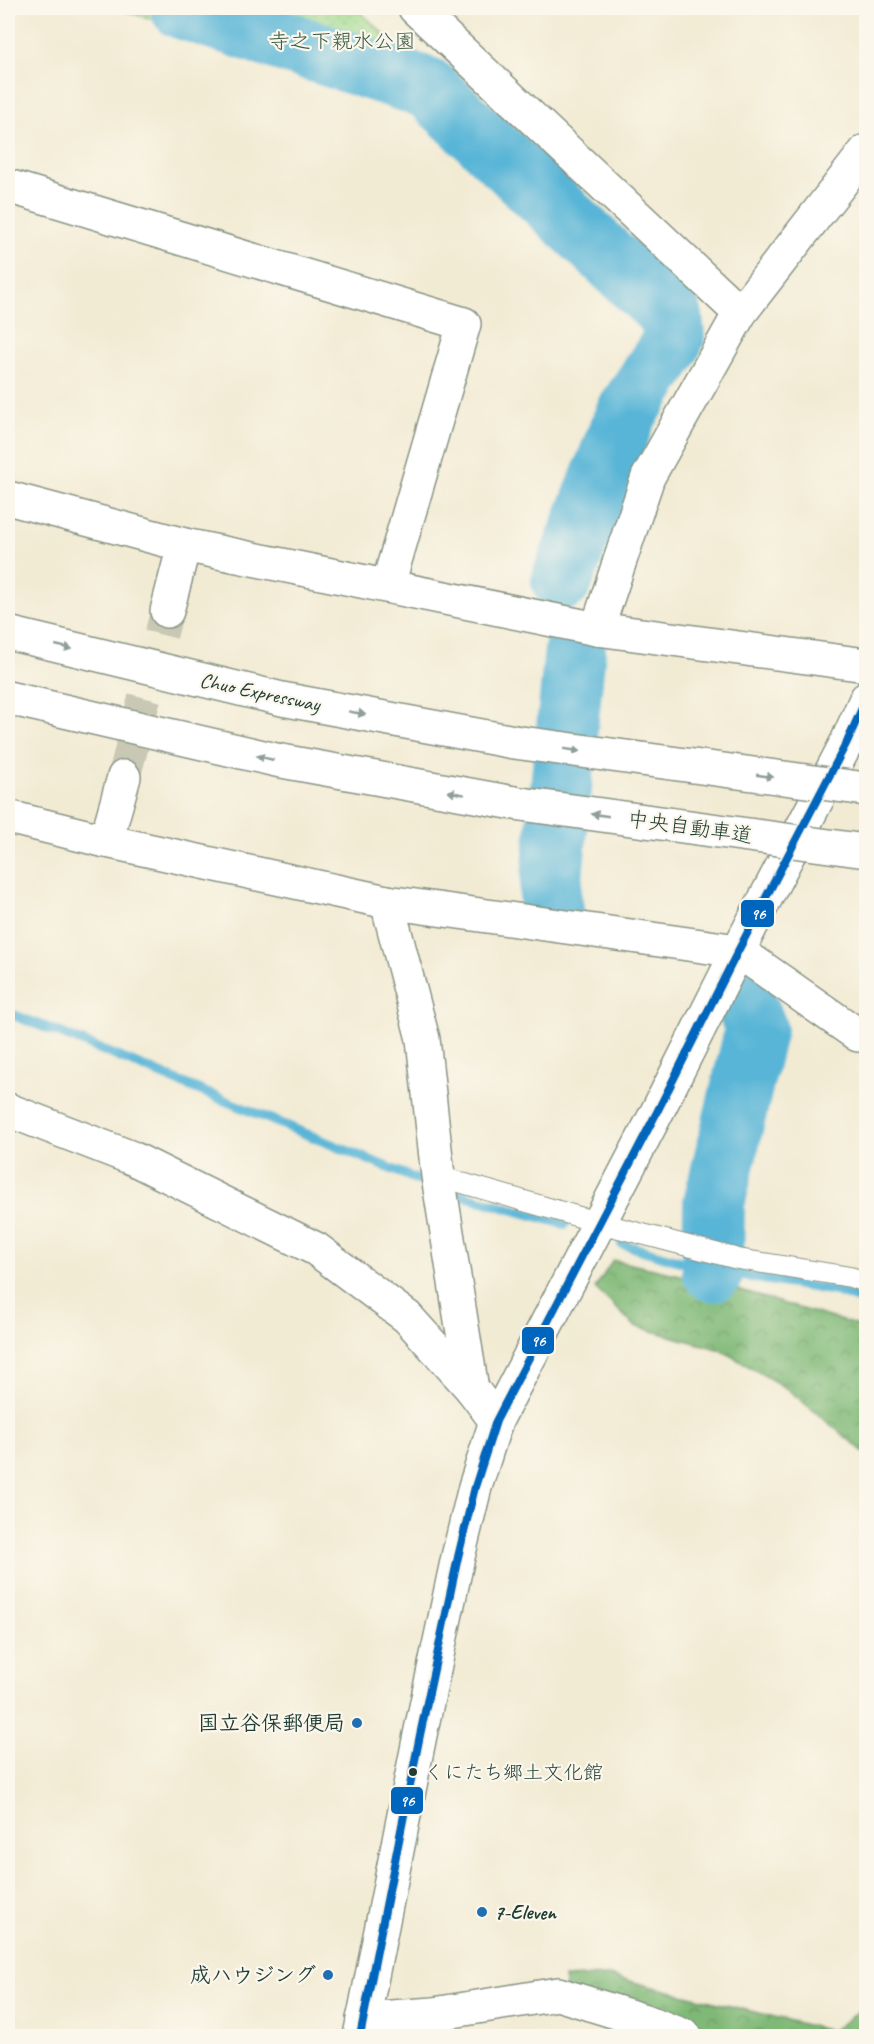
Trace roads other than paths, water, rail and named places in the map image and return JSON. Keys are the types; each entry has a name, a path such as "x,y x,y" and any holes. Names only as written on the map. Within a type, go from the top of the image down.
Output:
{"main road":[{"path":"415,8 740,313"},
{"path":"597,629 648,477 740,313 867,151"},
{"path":"8,186 464,324 388,585"},
{"path":"8,498 184,545 597,629 867,665"},
{"path":"167,611 184,545"},
{"name":"Chuo Expressway","path":"8,633 282,699 514,742 867,789"},
{"name":"中央自動車道","path":"8,698 276,760 514,803 867,851"},
{"path":"685,2037 645,2021 558,1994 361,2028 458,1557 475,1487 496,1420 600,1223 867,699"},
{"path":"106,841 124,777"},
{"path":"8,817 106,841 387,902 738,951 858,1035"},
{"path":"387,902 423,1039 438,1176 472,1389"},
{"path":"8,1110 132,1158 316,1249 406,1317 472,1389 496,1420"}],"lane":[{"path":"438,1176 600,1223 738,1259 850,1277 867,1282"}],"waterway":[{"path":"181,8 428,88 672,317 674,337 626,414 562,580"},
{"path":"553,909 550,896 575,650"},
{"path":"713,1271 714,1203 756,1028 745,1001"},
{"path":"8,1013 428,1184"},
{"path":"457,1194 565,1224"},
{"path":"622,1244 713,1271 836,1291 866,1302"}],"tunnel":[{"path":"124,777 167,611"}],"place":[{"name":"国立谷保郵便局","path":"357,1723"},
{"name":"くにたち郷土文化館","path":"413,1772"},
{"name":"7-Eleven","path":"482,1912"},
{"name":"成ハウジング","path":"328,1975"}],"park label":[{"name":"寺之下親水公園","path":"342,41"}]}
